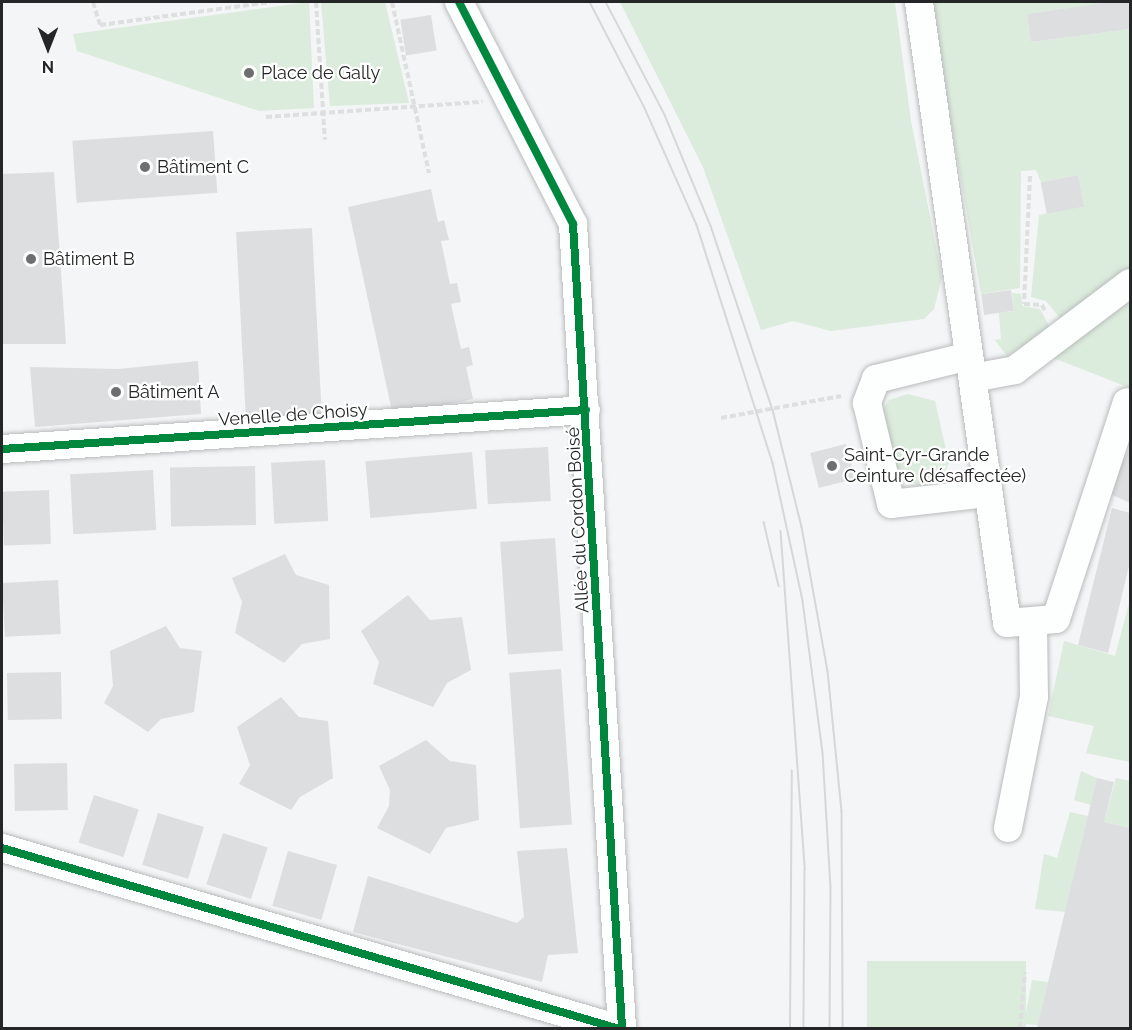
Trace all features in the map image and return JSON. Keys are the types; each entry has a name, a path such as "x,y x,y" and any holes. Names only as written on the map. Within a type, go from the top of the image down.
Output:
{"street":[{"name":"Allée du Cordon Boisé","path":"459,2 573,224 586,410 621,1029"},
{"path":"919,2 1007,623 1056,620 1127,402"},
{"path":"988,493 891,504 867,403 876,378 971,367 1015,370 1131,283"},
{"name":"Venelle de Choisy","path":"2,449 586,410"},
{"path":"1008,828 1034,698 1033,621"},
{"path":"2,848 616,1029"}],"path":[{"path":"93,2 100,25 270,2"},
{"path":"316,2 325,140"},
{"path":"392,2 429,173"},
{"path":"266,117 322,115 509,100"},
{"path":"1030,176 1024,304 1042,305 1060,337"},
{"path":"721,418 872,390"},
{"path":"1020,1029 1025,972"}],"green space":[{"path":"309,2 314,108 259,111 77,51 73,34"},
{"path":"321,2 385,2 409,103 330,106"},
{"path":"620,2 895,2 911,121 942,277 934,309 924,319 831,331 793,321 761,330 703,167"},
{"path":"930,2 1108,2 1027,14 1031,42 1130,29 1130,269 1060,318 1046,301 1031,297 1039,215 1084,206 1078,175 1041,182 1036,170 1021,171 1020,288 981,294"},
{"path":"1012,293 1021,294 1022,306 1040,309 1051,329 1007,356 995,340 1001,339 999,313 1014,311"},
{"path":"1130,294 1130,388 1046,355"},
{"path":"908,394 935,401 949,463 942,477 922,487 895,474 880,414 889,400"},
{"path":"1130,600 1130,762 1086,753 1094,726 1048,716 1064,641 1115,656"},
{"path":"1081,771 1097,778 1091,805 1074,800"},
{"path":"1116,778 1130,781 1130,828 1104,822"},
{"path":"1070,812 1088,816 1065,912 1035,909 1044,854 1057,858"},
{"path":"867,961 1026,961 1026,1028 867,1028"},
{"path":"1032,980 1048,982 1038,1025 1024,1024"}],"building":[{"path":"1108,2 1130,2 1130,29 1031,42 1027,14"},
{"path":"431,15 437,51 406,55 400,20"},
{"name":"Bâtiment C","path":"213,131 217,193 77,203 72,141"},
{"name":"Bâtiment B","path":"54,172 66,344 2,344 2,174"},
{"path":"1078,175 1084,206 1047,214 1041,182"},
{"path":"431,189 438,222 444,220 449,240 441,241 450,284 457,283 461,302 451,304 461,349 469,347 473,365 466,367 473,399 393,416 348,207"},
{"path":"312,228 322,416 246,420 236,232"},
{"path":"1011,290 1014,311 984,315 981,294"},
{"name":"Bâtiment A","path":"198,361 201,414 35,427 30,367 118,369"},
{"name":"Saint-Cyr-Grande Ceinture (désaffectée)","path":"846,444 855,479 819,488 810,453"},
{"path":"548,447 551,501 488,504 485,450"},
{"path":"1130,447 1130,503 1108,493"},
{"path":"472,452 477,509 370,518 365,461"},
{"path":"325,460 328,521 274,524 271,463"},
{"path":"255,466 256,525 171,526 170,467"},
{"path":"153,470 156,530 73,534 70,474"},
{"path":"49,490 51,544 4,546 2,492"},
{"path":"1112,508 1130,513 1130,562 1108,653 1078,645"},
{"path":"555,538 563,651 508,655 500,542"},
{"path":"285,554 296,575 329,585 330,639 302,644 284,663 235,633 242,602 232,578"},
{"path":"58,580 61,634 5,637 2,583"},
{"path":"408,595 430,620 462,617 471,670 447,683 433,707 373,684 379,662 361,631"},
{"path":"166,626 180,648 202,651 194,712 161,719 148,732 104,703 113,686 110,651"},
{"path":"561,669 572,825 520,828 509,673"},
{"path":"61,672 62,719 8,720 7,673"},
{"path":"281,697 299,717 328,721 333,778 300,797 291,810 239,784 250,765 237,727"},
{"path":"426,740 450,761 476,765 479,820 446,828 430,854 377,828 389,806 390,790 379,766"},
{"path":"67,763 68,810 15,811 14,764"},
{"path":"1097,778 1114,782 1104,822 1130,828 1130,1028 1037,1028"},
{"path":"94,795 139,810 123,857 79,843"},
{"path":"158,813 204,827 188,879 142,865"},
{"path":"223,833 268,848 251,899 206,884"},
{"path":"567,848 578,953 548,955 542,982 353,932 368,876 517,923 524,917 517,851"},
{"path":"288,851 337,865 321,920 272,906"}],"tram line":[{"path":"590,2 644,106 697,225 773,463 803,601 823,753 831,886 830,1028"},
{"path":"606,2 665,115 711,226 773,410 802,527 828,671 842,811 843,1028"},
{"path":"764,522 779,586"},
{"path":"781,531 805,869 804,1028"},
{"path":"790,1028 792,771"}],"cycle path":[{"path":"459,2 573,224 622,1028"},
{"path":"2,449 586,410"},
{"path":"2,848 616,1028"}],"place":[{"name":"Place de Gally","path":"249,73"},
{"name":"Bâtiment C","path":"145,167"},
{"name":"Bâtiment B","path":"31,259"},
{"name":"Bâtiment A","path":"116,392"},
{"name":"Saint-Cyr-Grande Ceinture (désaffectée)","path":"832,466"}]}
